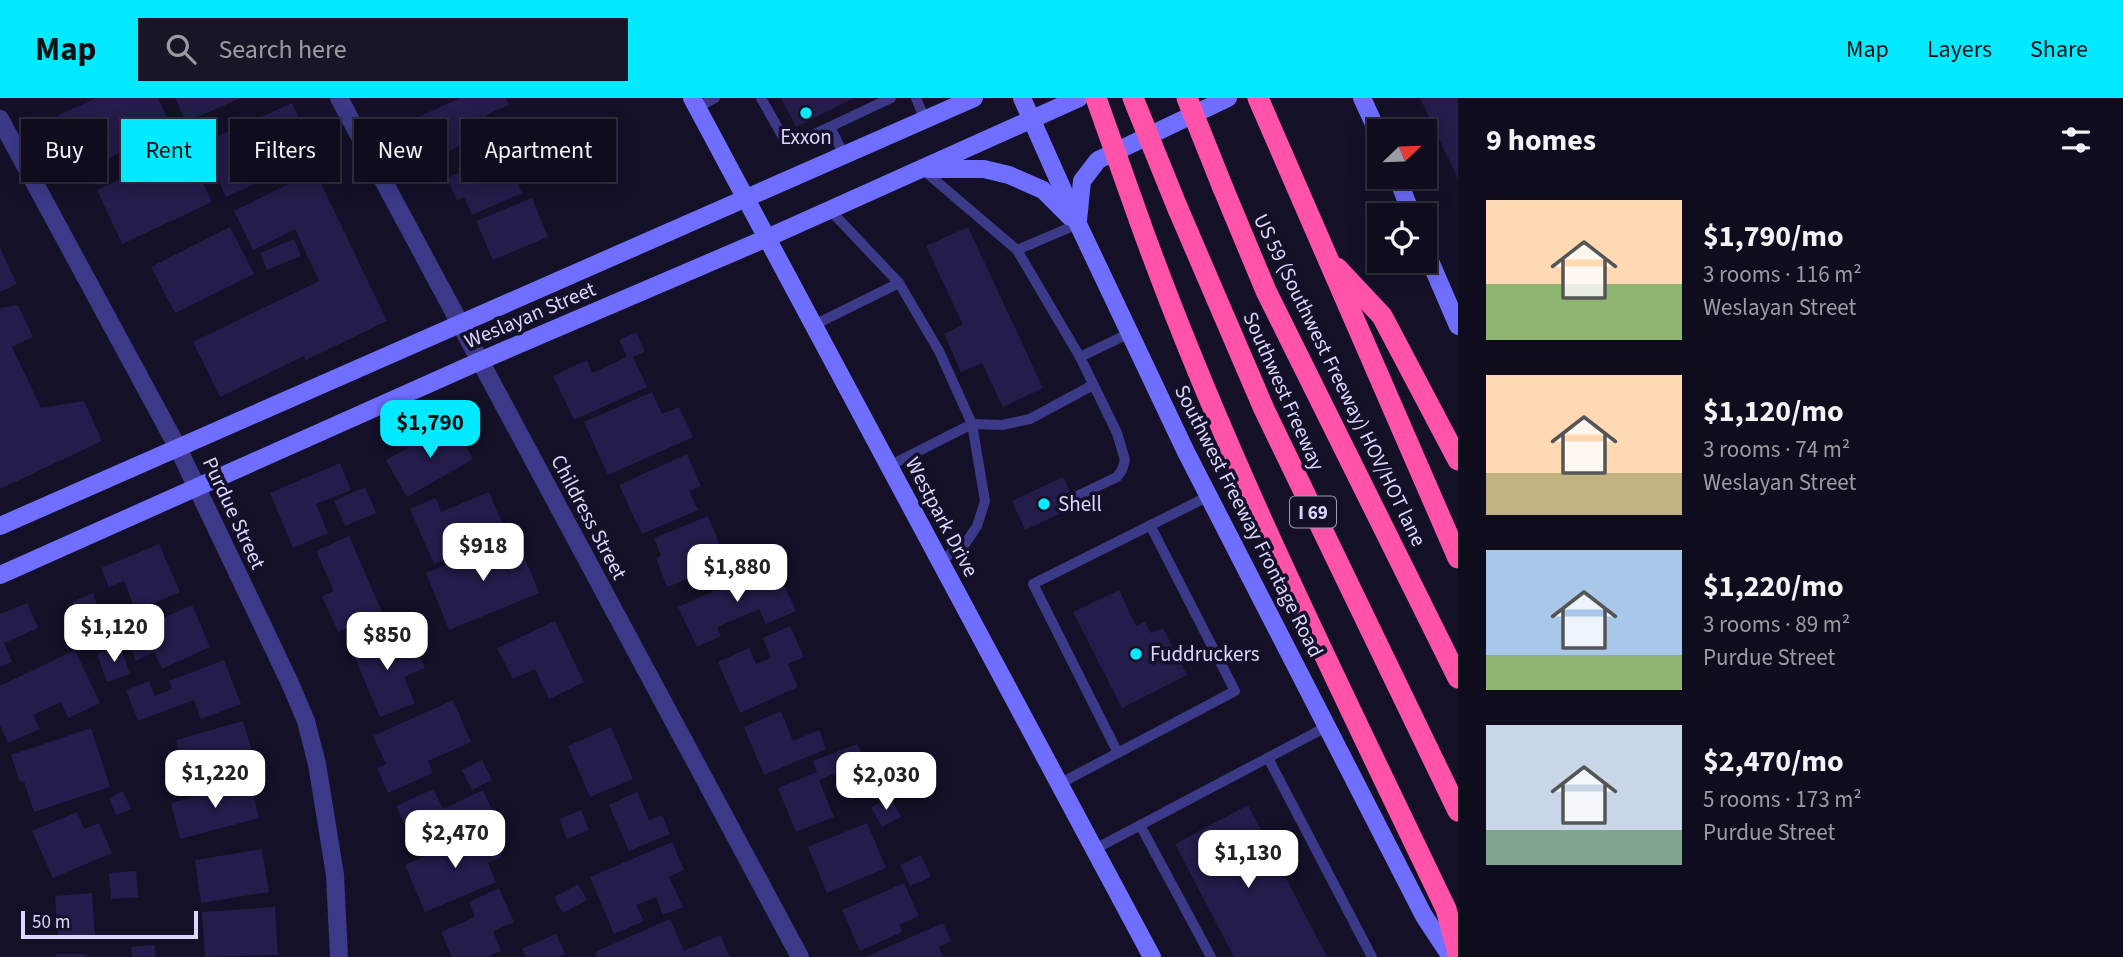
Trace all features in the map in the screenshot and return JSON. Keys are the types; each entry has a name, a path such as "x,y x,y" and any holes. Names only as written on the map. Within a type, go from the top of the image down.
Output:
{"highway":[{"path":"1096,98 1172,312 1314,635 1446,909 1458,953"},
{"name":"Southwest Freeway","path":"1133,98 1264,409 1458,811"},
{"name":"US 59 (Southwest Freeway) HOV/HOT lane","path":"1187,98 1266,291 1458,678"},
{"path":"1258,98 1458,558"},
{"path":"1325,255 1382,316 1458,460"}],"main road":[{"path":"931,117 948,98"},
{"name":"Weslayan Street","path":"0,527 974,98"},
{"name":"Southwest Freeway Frontage Road","path":"1022,98 1078,224 1209,496 1424,916 1451,957"},
{"name":"Weslayan Street","path":"0,575 1079,98"},
{"path":"1078,224 1082,181 1098,160 1228,98"},
{"path":"1362,98 1372,119"},
{"path":"1376,98 1380,119"},
{"name":"Westpark Drive","path":"695,103 1152,957"},
{"path":"922,169 984,169 1009,175 1043,190 1078,224"},
{"path":"1437,273 1453,305 1458,326"}],"street":[{"name":"Childress Street","path":"339,98 800,957"},
{"name":"Purdue Street","path":"0,119 178,448 306,722 317,764 335,875 339,957"}],"lane":[{"path":"695,103 715,98"},
{"path":"761,98 783,137 791,142 891,98"},
{"path":"916,98 931,117"},
{"path":"830,127 844,156"},
{"path":"922,169 1017,250 1080,357 1117,433 1125,460 1116,477 1073,498"},
{"path":"830,210 899,283 939,351 972,424 985,500 977,526 965,544 940,561"},
{"path":"1017,250 1078,224"},
{"path":"814,325 899,283"},
{"path":"1080,357 1130,333"},
{"path":"889,466 972,424 1002,425 1030,419 1093,384"},
{"path":"1118,753 1033,584 1209,496"},
{"path":"1059,784 1235,691 1150,525"},
{"path":"1095,849 1328,726"},
{"path":"1268,758 1373,957"},
{"path":"1140,825 1210,957"}],"building":[{"path":"96,98 158,98 167,119 121,119 121,152 107,159 107,119 58,119 57,116"},
{"path":"175,98 241,98 193,119 185,119"},
{"path":"460,98 506,98 509,105 486,115 488,119 461,119 461,146 447,152 447,119 416,118"},
{"name":"Exxon","path":"781,98 854,98 796,127"},
{"path":"1420,98 1458,98 1458,179 1437,134 1437,119 1430,119"},
{"path":"292,103 299,119 256,119"},
{"path":"230,131 230,182 259,182 226,197 216,174 216,137"},
{"path":"461,172 461,182 517,182 522,193 472,215 464,197 457,200 447,178"},
{"path":"121,179 121,182 203,182 212,202 122,244 97,190"},
{"path":"293,182 320,182 387,321 306,360 304,356 220,397 193,342 319,281 295,229 253,250 234,211"},
{"path":"532,198 548,237 493,260 476,221"},
{"path":"230,227 254,274 175,313 151,267"},
{"path":"968,227 1043,388 1003,407 982,363 961,372 944,334 963,325 926,246"},
{"path":"294,239 301,256 267,270 260,253"},
{"path":"0,248 17,284 0,292"},
{"path":"18,305 33,337 12,347 41,408 84,401 102,441 0,489 0,308"},
{"path":"636,332 645,351 633,357 647,387 574,420 553,376 587,360 592,373 627,357 619,340"},
{"path":"652,392 662,414 679,407 693,437 608,475 584,422"},
{"path":"452,422 473,459 407,497 386,460"},
{"path":"687,454 701,486 689,491 698,510 642,534 619,485"},
{"path":"340,463 351,490 316,504 328,533 293,548 270,493"},
{"name":"Shell","path":"1063,477 1077,506 1025,530 1012,501"},
{"path":"365,487 376,513 345,526 334,501"},
{"path":"489,492 507,534 434,564 410,509 436,498 441,512"},
{"path":"708,516 727,563 667,587 656,558 661,556 654,538"},
{"path":"349,536 382,612 338,632 322,596 334,591 316,551"},
{"path":"516,536 539,593 449,630 426,573"},
{"path":"159,544 180,592 136,611 124,581 109,587 101,568"},
{"path":"774,564 796,611 766,624 759,609 717,627 721,636 697,647 678,607"},
{"name":"Fuddruckers","path":"1119,590 1136,626 1145,622 1151,633 1163,628 1187,675 1122,708 1073,612"},
{"path":"93,593 104,621 84,630 72,602"},
{"path":"27,603 38,628 4,643 12,662 0,667 0,614"},
{"path":"192,605 210,647 162,669 154,652 136,661 125,635"},
{"path":"555,621 584,682 549,699 535,669 513,679 497,648"},
{"path":"790,626 804,657 788,664 798,687 740,713 718,662 749,648 756,664 771,658 763,638"},
{"path":"382,631 390,652 414,642 425,668 404,677 415,703 380,717 349,644"},
{"path":"120,646 130,674 107,682 97,654"},
{"path":"75,650 100,703 68,718 61,702 33,715 40,729 8,743 0,725 0,686"},
{"path":"224,660 241,704 201,719 194,700 138,721 126,690 149,681 155,696 172,689 169,681"},
{"path":"453,700 471,742 428,761 433,773 388,793 377,768 386,764 373,736"},
{"path":"781,711 793,741 819,730 826,749 764,775 744,727"},
{"path":"243,721 257,768 181,789 171,755 179,752 176,740"},
{"path":"611,727 633,779 590,797 568,746"},
{"path":"91,728 110,787 34,812 24,781 20,782 11,755"},
{"path":"857,744 864,761 819,780 834,817 796,832 778,788 817,772 813,761"},
{"path":"482,760 492,780 472,790 462,770"},
{"path":"250,782 259,818 180,839 171,803"},
{"path":"433,789 443,809 483,790 494,814 416,849 396,806"},
{"path":"123,791 131,809 116,815 109,798"},
{"path":"637,792 649,820 662,815 670,834 629,851 609,805"},
{"path":"890,797 901,817 882,827 871,807"},
{"path":"1248,805 1327,957 1234,957 1175,844"},
{"path":"581,810 589,830 567,839 559,819"},
{"path":"77,812 84,829 99,823 112,853 53,878 32,831"},
{"path":"867,823 886,868 827,893 808,847"},
{"path":"490,828 502,857 488,863 496,882 425,912 405,865"},
{"path":"672,842 684,870 669,877 683,907 663,915 656,897 636,905 644,921 614,934 590,877"},
{"path":"262,849 269,892 201,903 195,860"},
{"path":"921,855 931,877 910,886 900,865"},
{"path":"136,871 138,897 111,899 109,873"},
{"path":"904,883 919,916 899,925 902,932 860,951 842,910"},
{"path":"578,884 587,900 563,913 554,897"},
{"path":"499,888 514,922 493,931 501,951 487,957 452,957 441,932 475,917 469,902"},
{"path":"92,893 95,936 58,938 55,896"},
{"path":"275,907 278,955 205,957 202,912"},
{"path":"670,919 684,951 720,935 730,957 597,957 595,952"},
{"path":"943,923 951,941 939,947 943,957 865,957"},
{"path":"556,934 565,954 558,957 526,957 522,949"},
{"path":"154,945 156,957 132,957 131,947"},
{"path":"56,954 87,954 87,957 56,957"}],"place":[{"name":"Exxon","path":"806,113"},
{"name":"Shell","path":"1044,504"},
{"name":"Fuddruckers","path":"1136,654"}]}
